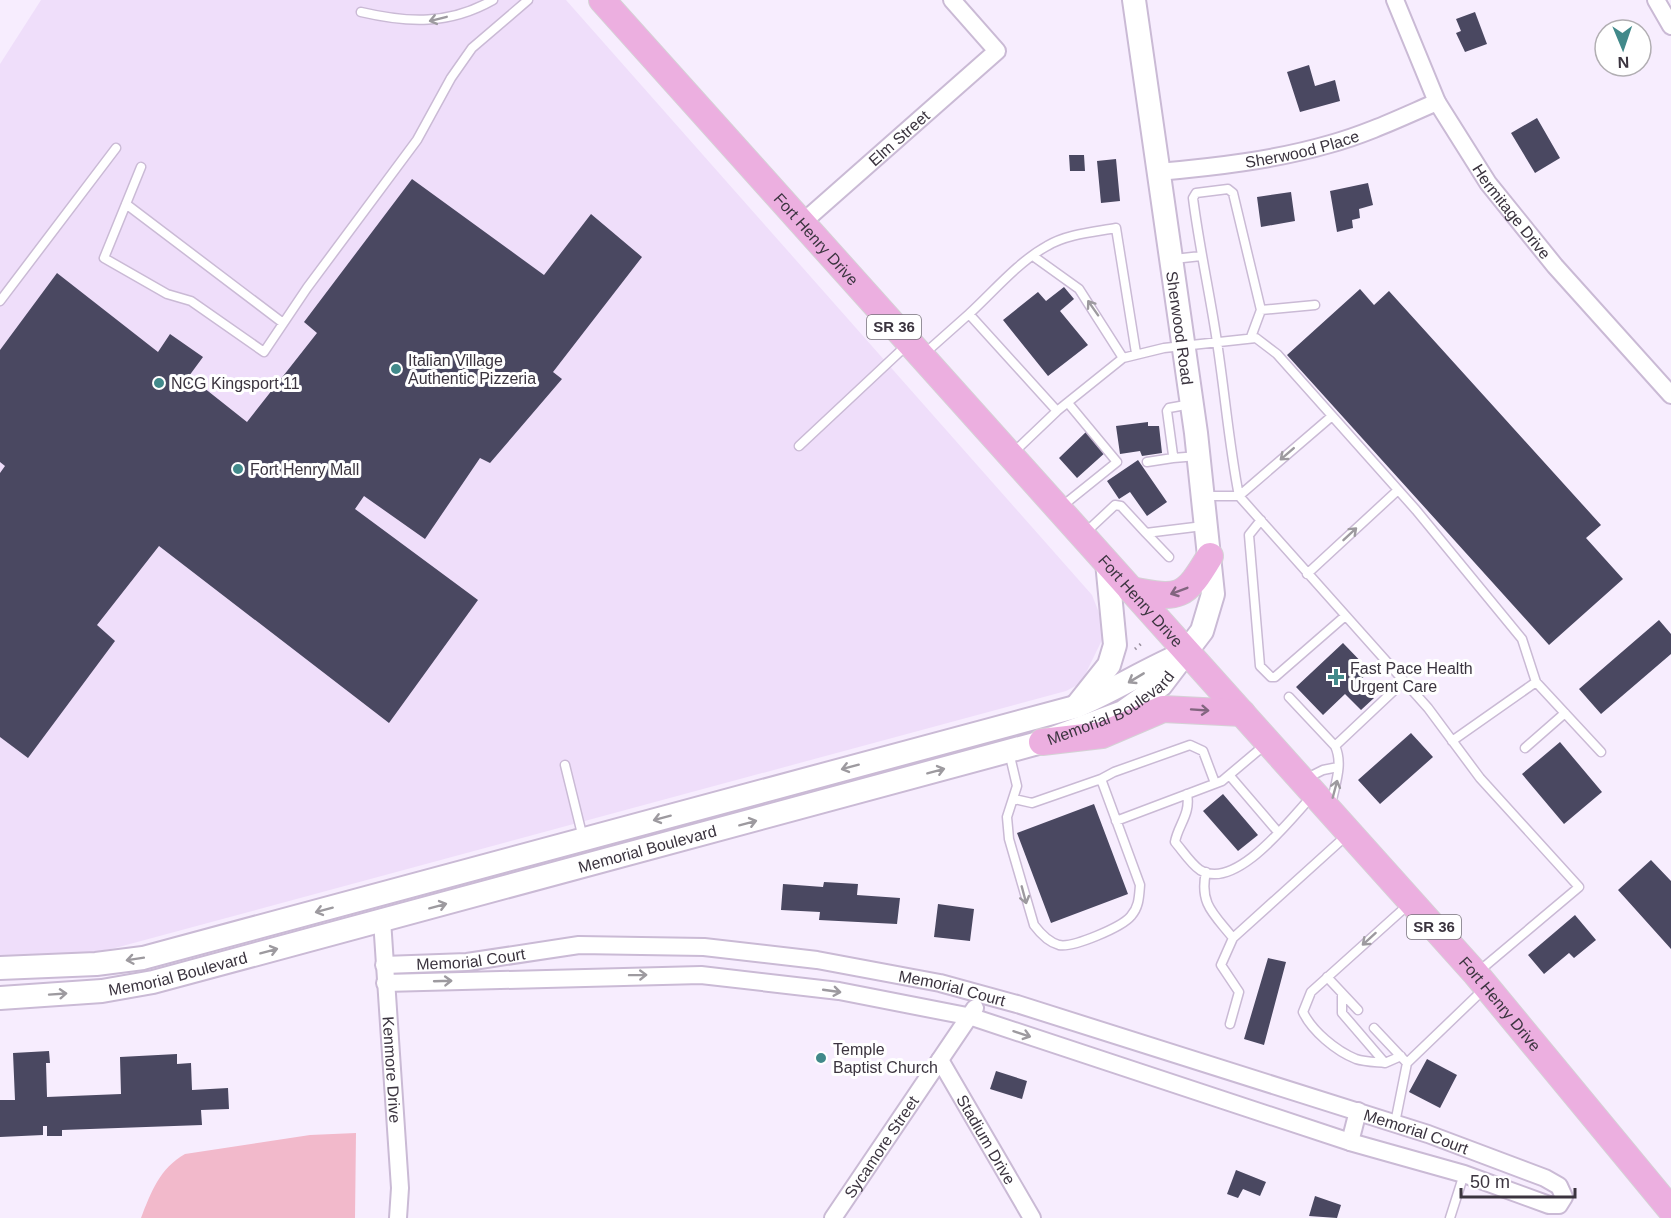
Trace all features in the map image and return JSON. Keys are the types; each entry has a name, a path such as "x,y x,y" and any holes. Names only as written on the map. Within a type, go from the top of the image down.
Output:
{"main road":[{"name":"Fort Henry Drive","path":"602,0 1481,981 1671,1210"},
{"name":"Sherwood Road","path":"1134,0 1210,556 1213,594 1202,631 1188,652"},
{"path":"1131,590 1176,595 1188,588 1210,556"},
{"path":"1075,707 1109,665 1115,645 1107,562"},
{"name":"Memorial Boulevard","path":"0,968 96,964 143,958 380,896 1075,707 1119,688 1157,665 1188,652"},
{"name":"Memorial Boulevard","path":"0,998 132,987 593,865 1042,742 1123,712 1161,685 1188,652"},
{"path":"1042,742 1102,735 1163,709 1242,713"},
{"path":"584,839 593,865"},
{"path":"380,896 382,920"},
{"path":"0,980 59,966"}],"street":[{"name":"Elm Street","path":"802,223 997,51 952,0"},
{"name":"Hermitage Drive","path":"1395,0 1437,102 1488,183 1512,215 1671,395"},
{"path":"1656,0 1671,26"},
{"name":"Sherwood Place","path":"1158,172 1270,157 1330,144 1368,132 1437,102"},
{"name":"Kenmore Drive","path":"382,920 400,1188 398,1218"},
{"name":"Memorial Court","path":"384,965 467,962 579,945 704,946 817,960 939,983 981,994 1395,1123 1545,1178 1559,1186 1564,1197 1559,1204 1549,1205 1464,1174 1350,1142 972,1017 839,991 701,975 385,983"},
{"path":"701,975 704,946"},
{"name":"Sycamore Street","path":"833,1218 940,1060 972,1017 981,994"},
{"name":"Stadium Drive","path":"940,1060 1032,1218"},
{"path":"1350,1142 1358,1111"}],"lane":[{"path":"361,12 398,21 433,22 493,0"},
{"path":"141,167 104,258 167,294 191,301 264,352 417,140 451,78 472,48 528,0"},
{"path":"0,302 116,148"},
{"path":"1251,337 1261,310 1233,193 1228,189 1196,194 1193,198 1201,256 1217,341 1231,455 1239,496 1403,682 1480,778 1579,887 1481,981 1404,1060 1395,1123"},
{"path":"126,204 283,323"},
{"path":"799,446 914,350 969,314 1047,245 1064,239 1116,228 1136,353"},
{"path":"1033,256 1079,289 1123,358"},
{"path":"1170,260 1201,256"},
{"path":"1261,310 1315,305"},
{"path":"969,314 1057,411"},
{"path":"1010,456 1057,411 1123,358 1136,353 1182,345 1251,337 1277,354 1398,490 1522,639 1536,682 1601,752"},
{"path":"1059,509 1117,462 1068,403"},
{"path":"1173,458 1167,411 1169,408 1191,404"},
{"path":"1203,496 1239,496 1332,416"},
{"path":"1147,462 1198,456"},
{"path":"1307,574 1398,490"},
{"path":"1083,536 1115,505 1121,506 1169,557"},
{"path":"1261,520 1249,535 1260,666 1271,677 1275,676 1344,617"},
{"path":"1146,533 1207,525"},
{"path":"1335,746 1403,682"},
{"path":"1452,741 1536,682"},
{"path":"1187,794 1185,822 1175,842 1200,870 1227,873 1246,864 1316,795 1339,776 1340,756 1335,746 1289,697"},
{"path":"1525,748 1565,713"},
{"path":"1116,821 1230,776 1268,742"},
{"path":"1014,800 1032,803 1190,746 1203,751 1215,783"},
{"path":"1009,751 1017,786 1007,817 1009,839 1034,925 1042,936 1060,945 1078,943 1121,924 1132,916 1139,902 1140,885 1101,779"},
{"path":"565,765 584,839"},
{"path":"1316,795 1323,770 1338,767"},
{"path":"1230,776 1278,832"},
{"path":"1230,1024 1239,992 1221,965 1233,938 1350,833"},
{"path":"1206,872 1202,889 1204,901 1233,938"},
{"path":"1404,1060 1385,1063 1357,1059 1333,1046 1308,1023 1303,1011 1311,992 1411,902"},
{"path":"1327,977 1358,1010"},
{"path":"1342,994 1342,1013 1385,1063"},
{"path":"1374,1028 1404,1060"},
{"path":"1450,1218 1464,1174"}],"path":[{"path":"1135,649 1143,642"},
{"path":"1130,644 1140,654"}],"shaded area":[{"name":"Fort Henry Mall","path":"41,0 566,0 1092,595 1101,618 1103,638 1081,683 1066,691 115,948 84,954 0,959 0,64"},
{"path":"356,1133 355,1218 141,1218 163,1174 169,1166 185,1154 310,1135"}],"building":[{"path":"1475,12 1487,44 1465,52 1456,33 1461,31 1456,19"},
{"path":"1309,65 1315,86 1335,80 1340,101 1300,112 1287,72"},
{"path":"1537,118 1560,158 1535,173 1511,133"},
{"path":"1069,155 1084,155 1085,171 1070,171"},
{"path":"1116,159 1120,201 1101,203 1097,161"},
{"name":"Fort Henry Mall","path":"412,179 544,275 591,214 642,257 553,372 562,379 490,463 480,458 425,539 364,496 355,509 478,600 389,723 159,546 97,625 115,641 28,758 0,737 0,473 5,466 0,462 0,350 57,273 158,352 170,334 203,357 189,376 247,422 317,333 304,322"},
{"path":"1368,183 1373,205 1359,209 1360,218 1352,220 1353,228 1337,232 1330,191"},
{"path":"1291,192 1295,221 1261,227 1257,197"},
{"path":"1064,287 1074,299 1060,311 1088,345 1048,376 1003,320 1038,292 1046,301"},
{"path":"1360,289 1374,305 1389,291 1601,525 1586,538 1623,579 1549,645 1287,355"},
{"path":"1148,422 1148,426 1159,426 1162,453 1142,456 1140,451 1120,454 1116,426"},
{"path":"1087,431 1107,451 1077,478 1059,458"},
{"path":"1138,460 1167,502 1147,516 1130,492 1119,499 1107,481"},
{"path":"1659,620 1671,634 1671,654 1601,714 1579,689"},
{"name":"Fast Pace Health Urgent Care","path":"1343,643 1370,671 1358,682 1374,698 1361,710 1345,694 1323,715 1296,687"},
{"path":"1411,733 1433,757 1380,804 1358,780"},
{"path":"1560,742 1602,792 1564,824 1522,774"},
{"path":"1223,794 1258,835 1238,851 1203,811"},
{"path":"1094,804 1128,894 1051,923 1017,833"},
{"path":"1651,860 1671,881 1671,949 1618,890"},
{"path":"824,882 858,884 857,895 900,898 897,924 819,920 820,912 781,910 783,884 823,887"},
{"path":"938,904 974,909 970,941 934,937"},
{"path":"1575,915 1596,940 1574,958 1569,953 1544,974 1528,955"},
{"path":"1268,958 1286,962 1264,1045 1244,1039"},
{"path":"49,1051 50,1063 46,1063 47,1097 121,1094 120,1057 177,1054 177,1064 191,1063 192,1090 228,1088 229,1109 201,1110 202,1125 62,1130 62,1136 47,1136 47,1126 43,1126 43,1135 0,1137 0,1100 15,1100 13,1053"},
{"path":"1427,1059 1457,1075 1440,1108 1409,1092"},
{"path":"996,1071 1027,1081 1022,1099 990,1089"},
{"path":"1236,1170 1266,1182 1260,1196 1243,1189 1238,1198 1227,1194"},
{"path":"1315,1196 1341,1205 1337,1218 1309,1216"}],"place":[{"name":"Italian Village Authentic Pizzeria","path":"396,369"},
{"name":"NCG Kingsport 11","path":"159,383"},
{"name":"Fort Henry Mall","path":"238,469"},
{"name":"Fast Pace Health Urgent Care","path":"1336,677"},
{"name":"Temple Baptist Church","path":"821,1058"}]}
